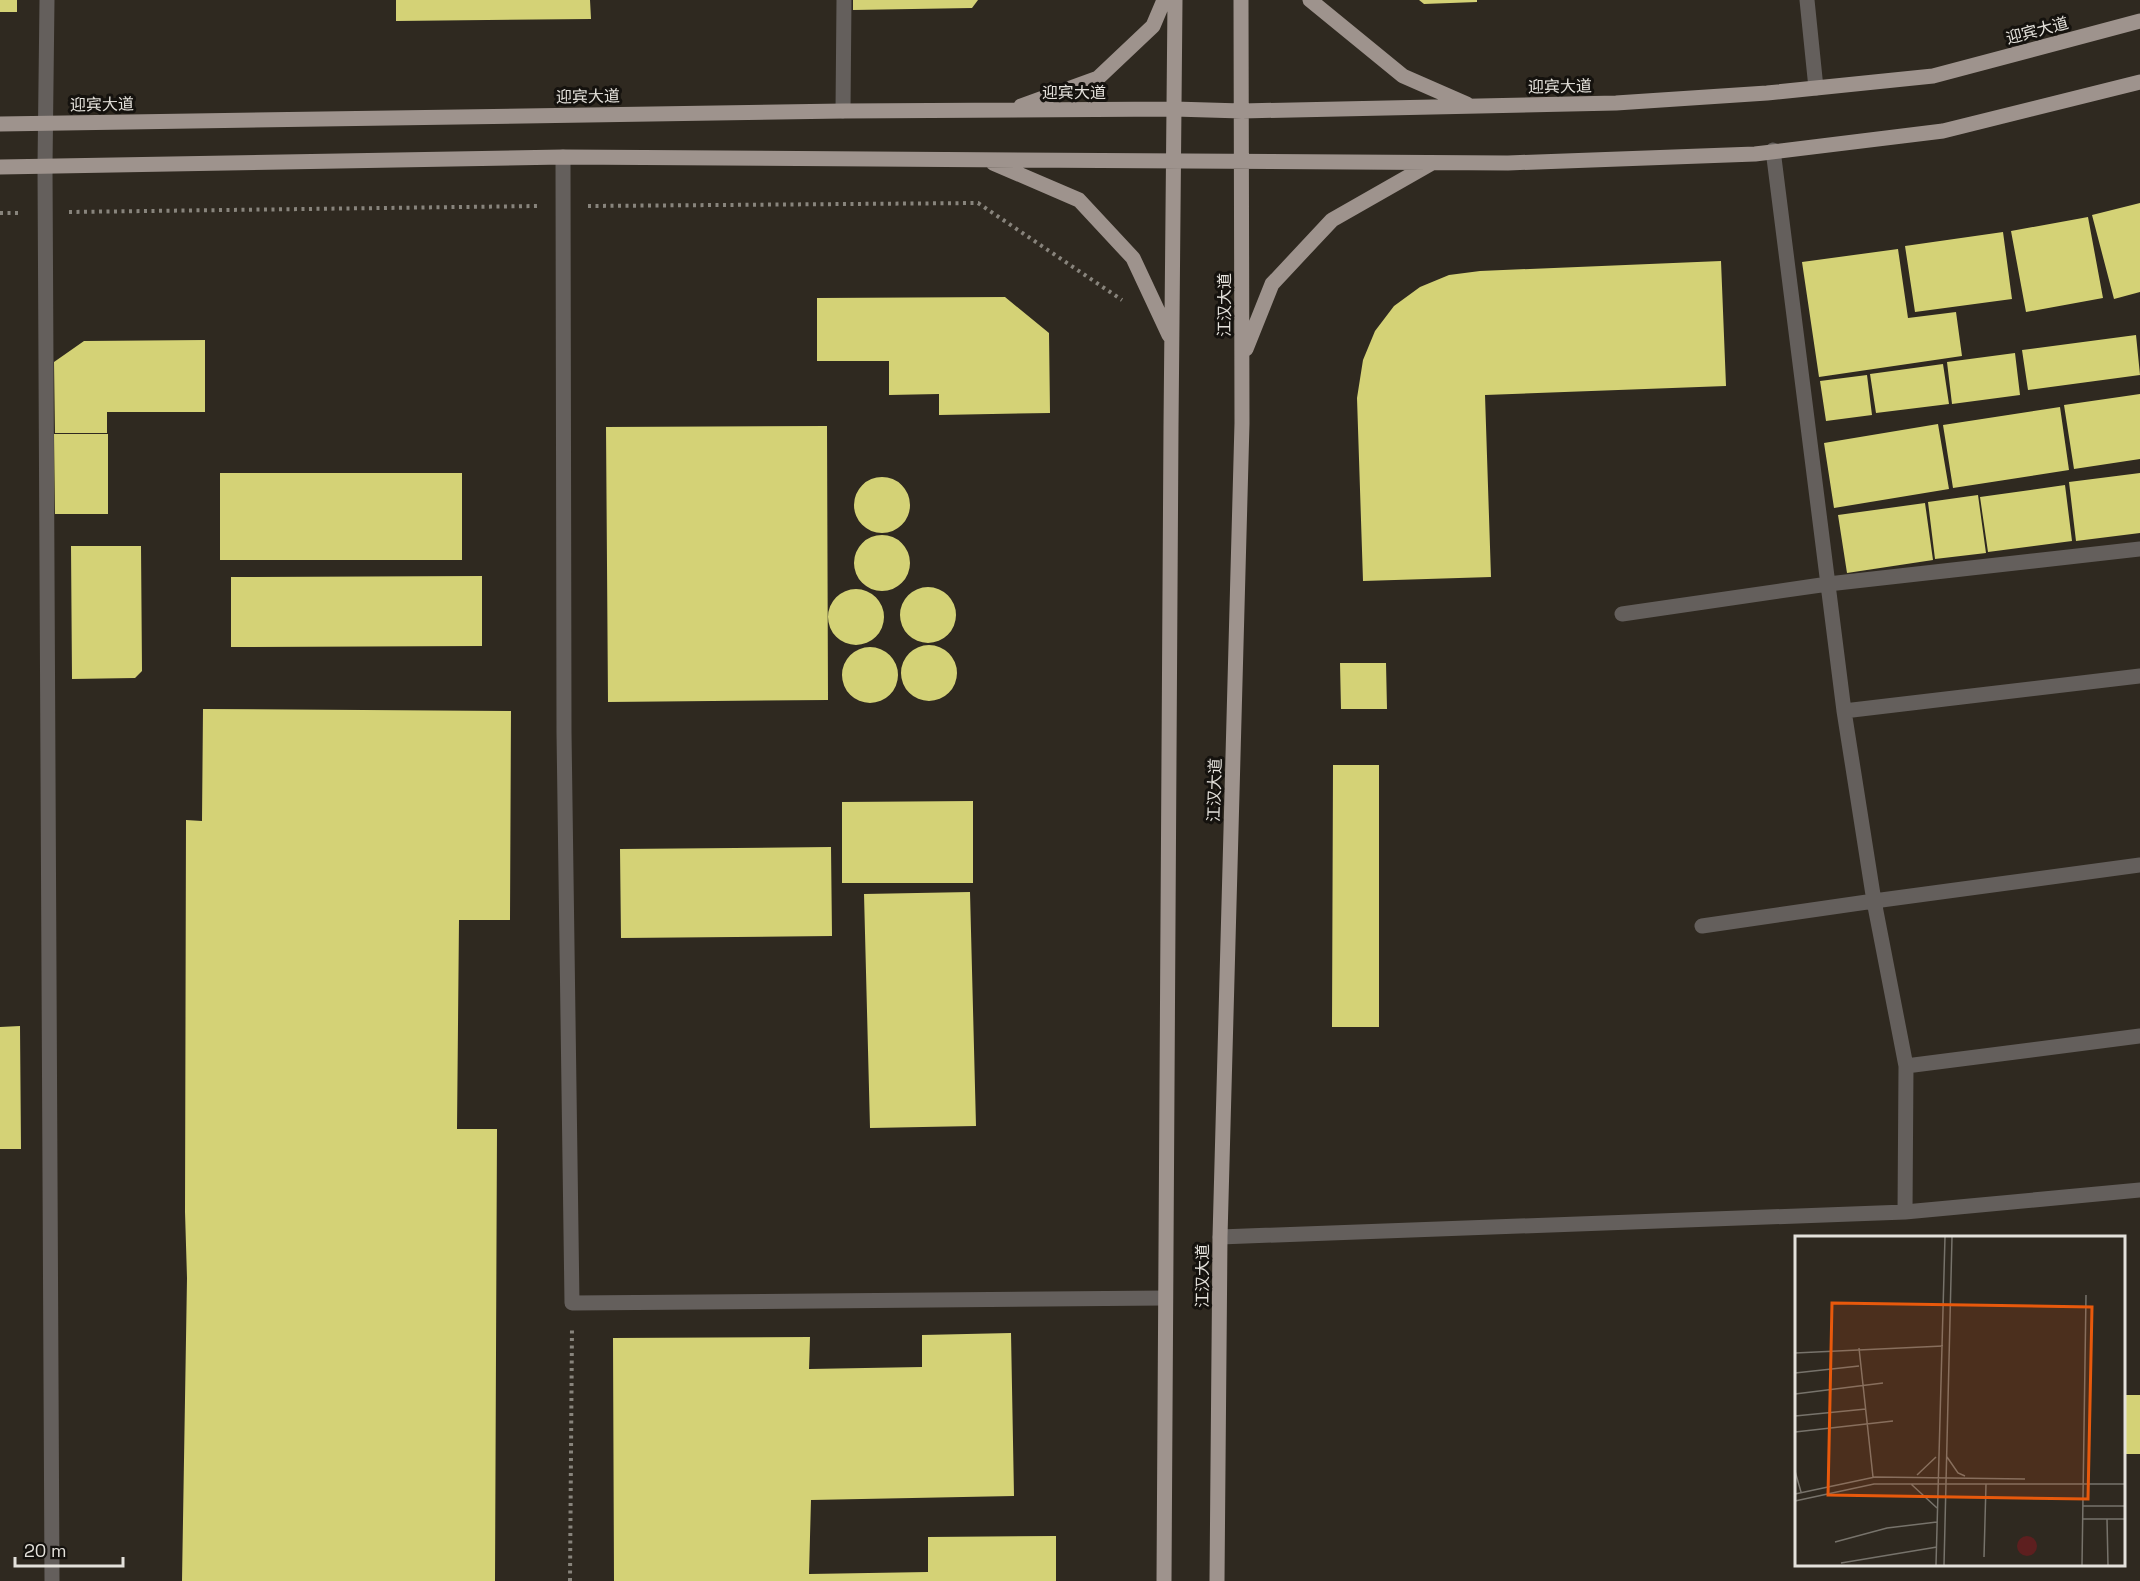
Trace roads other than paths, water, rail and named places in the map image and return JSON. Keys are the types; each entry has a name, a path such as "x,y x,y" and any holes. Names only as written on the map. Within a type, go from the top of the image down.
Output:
{"main road":[{"path":"1011,110 1098,78 1153,26 1164,0"},
{"path":"1164,1581 1175,0"},
{"name":"江汉大道","path":"1218,1581 1220,1236 1242,447 1241,0"},
{"path":"1310,0 1403,76 1473,106"},
{"name":"迎宾大道","path":"0,124 843,111 1174,109 1242,111 1616,103 1816,88 1933,76 2140,21"},
{"path":"0,167 563,157 1508,163 1755,154 1943,130 2140,82"},
{"path":"987,160 1079,200 1133,258 1172,340"},
{"path":"1242,358 1272,284 1332,220 1432,163"}],"street":[{"path":"47,0 45,166 52,1581"},
{"path":"843,111 844,0"},
{"path":"1806,0 1816,88"},
{"path":"1773,150 1844,711 1874,901 1906,1066 1905,1212"},
{"path":"563,157 564,721 572,1303 1165,1298"},
{"path":"1622,614 1828,584 2140,549"},
{"path":"1844,711 2140,676"},
{"path":"1702,926 2140,865"},
{"path":"1906,1066 2140,1036"},
{"path":"1220,1236 1905,1212 2140,1190"}]}
